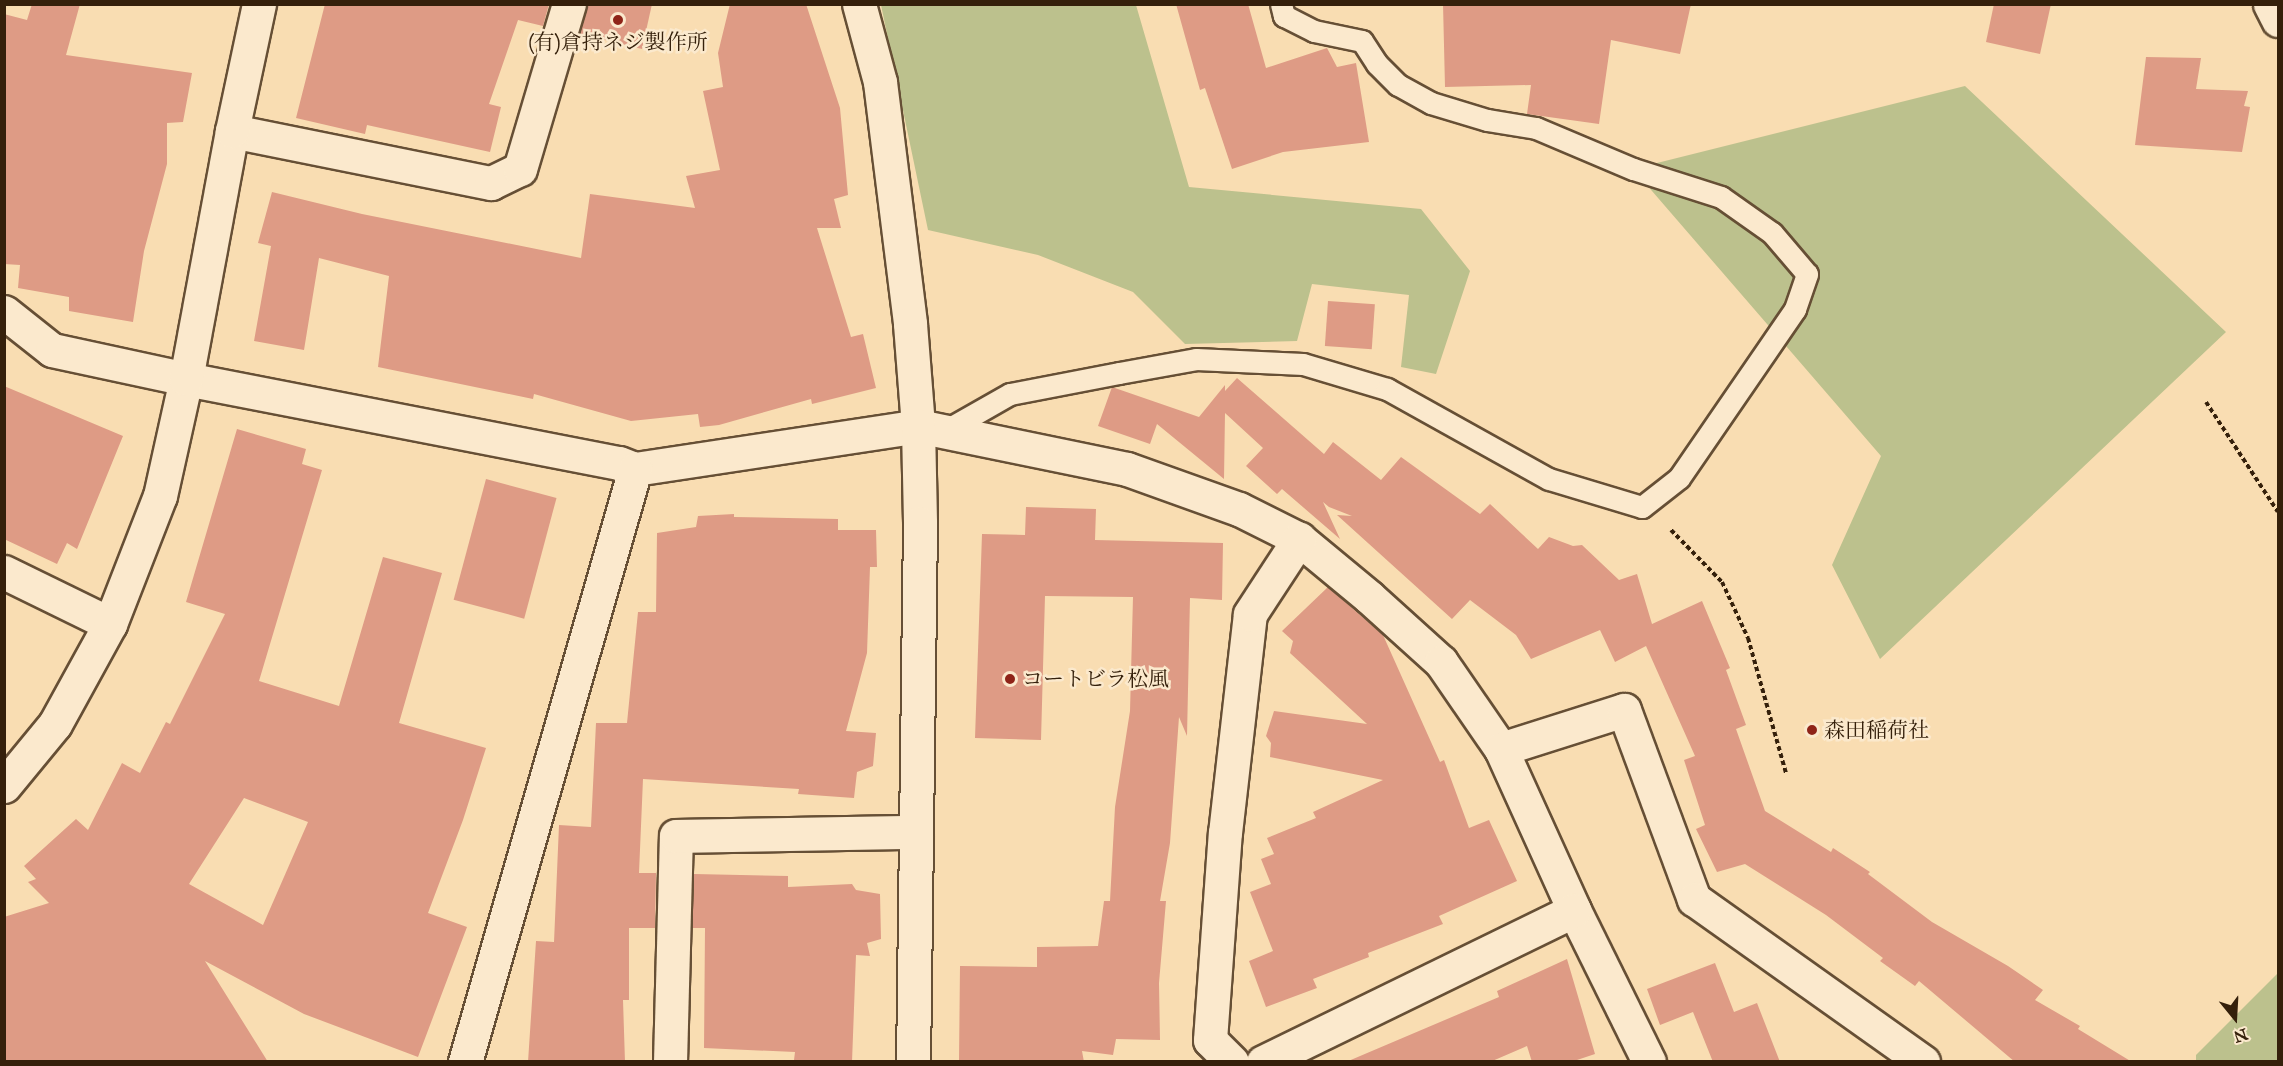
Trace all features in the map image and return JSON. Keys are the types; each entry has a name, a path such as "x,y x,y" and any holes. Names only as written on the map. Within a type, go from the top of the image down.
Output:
{"street":[{"path":"232,131 491,183 520,169 569,4"},
{"path":"860,4 880,82 910,324 930,429 920,523 913,1062"},
{"path":"2270,4 2278,20"},
{"path":"4,786 55,724 110,624 160,496 186,380 255,6"},
{"path":"4,312 52,350 186,380 635,469 930,429 1127,469 1226,504 1299,539 1369,597 1441,662 1501,749 1574,910 1648,1062"},
{"path":"465,1062 635,469"},
{"path":"1232,1062 1210,1040 1225,833 1250,614 1299,539"},
{"path":"4,572 110,624"},
{"path":"1501,749 1623,710 1694,899 1923,1062"},
{"path":"670,1062 676,836 916,832"},
{"path":"1263,1062 1574,910"}],"lane":[{"path":"930,429 1010,394 1196,359 1303,364 1387,389 1549,479 1642,507 1679,478 1795,309 1807,274 1772,233 1721,197 1633,169 1536,128 1487,120 1431,103 1398,85 1377,64 1362,41 1314,31 1284,16 1281,4"}],"path":[{"path":"2206,402 2278,512"},
{"path":"1642,507 1680,537 1722,582 1748,638 1786,773"}],"green space":[{"path":"881,5 1136,5 1189,187 1421,209 1470,271 1436,374 1401,367 1409,295 1312,284 1297,341 1185,344 1133,292 1038,255 928,230"},
{"path":"1965,86 2226,332 1880,659 1832,565 1881,456 1633,169"},
{"path":"2278,973 2278,1061 2196,1061 2196,1055"}],"building":[{"path":"32,4 80,4 66,55 192,73 183,122 167,123 167,164 144,251 133,322 69,311 69,297 18,288 20,265 4,264 4,14 27,20"},
{"path":"325,4 549,4 543,26 518,20 489,104 501,107 490,152 367,125 365,134 296,118"},
{"name":"(有)倉持ネジ製作所","path":"587,4 652,4 642,49 580,34"},
{"path":"730,4 806,4 840,108 848,195 834,199 841,228 817,228 851,337 863,334 876,388 812,404 811,399 719,425 700,427 698,414 631,421 534,394 533,399 378,367 389,276 319,258 304,350 254,341 271,246 258,243 272,192 362,214 581,258 590,194 695,208 686,176 720,170 703,91 723,87 718,53"},
{"path":"1176,4 1248,4 1266,68 1327,48 1337,67 1356,63 1369,142 1283,152 1232,169 1205,88 1200,90"},
{"path":"1443,4 1691,4 1680,54 1611,40 1599,124 1527,114 1531,85 1445,87"},
{"path":"1994,4 2051,4 2040,54 1986,42"},
{"path":"2146,57 2201,58 2196,89 2248,91 2244,106 2250,107 2242,152 2135,145"},
{"path":"1328,301 1375,304 1372,349 1325,346"},
{"path":"1237,378 1324,454 1333,442 1381,480 1401,457 1480,514 1490,504 1538,549 1549,537 1573,546 1582,545 1619,580 1637,574 1652,624 1702,601 1730,668 1726,670 1746,725 1736,729 1765,811 1831,852 1833,848 1870,872 1868,874 1932,922 2008,966 2043,990 2035,1000 2080,1026 2078,1029 2132,1062 2015,1062 1919,981 1915,986 1880,961 1883,958 1826,915 1745,864 1717,872 1696,829 1705,825 1684,760 1695,756 1646,646 1615,662 1600,630 1531,659 1516,635 1470,600 1452,619 1337,515 1352,516 1329,507 1323,502 1340,539 1282,489 1277,494 1246,466 1263,448 1225,413 1224,479 1157,424 1150,444 1098,426 1112,387 1199,417 1225,385 1225,391"},
{"path":"4,386 123,436 77,549 67,543 57,564 4,539"},
{"path":"237,429 306,449 302,464 322,470 259,681 339,706 383,557 442,573 399,723 486,748 463,820 428,913 467,927 418,1057 304,1014 205,961 268,1062 4,1062 4,917 49,903 28,882 36,879 24,866 76,819 88,830 122,763 140,773 166,722 170,724 225,614 186,602","holes":["244,798 308,822 263,925 189,884"]},
{"path":"486,479 557,498 524,619 454,600"},
{"path":"1026,507 1096,509 1095,540 1223,543 1222,600 1190,598 1187,736 1179,717 1170,843 1160,901 1166,901 1159,983 1160,1040 1116,1039 1113,1055 1082,1051 1084,1062 959,1062 960,966 1037,967 1037,947 1098,946 1104,901 1110,901 1115,807 1130,711 1133,597 1045,596 1041,740 975,738 982,534 1025,535"},
{"path":"734,514 734,517 838,519 838,530 876,530 877,567 870,567 867,653 846,731 876,733 873,766 857,772 854,798 798,794 799,789 643,779 639,873 656,873 655,928 629,928 629,1000 623,1000 625,1062 528,1062 536,941 554,942 559,825 591,827 596,723 627,723 638,612 656,612 657,533 696,527 698,516"},
{"path":"1328,587 1383,635 1440,762 1444,760 1469,828 1489,820 1517,881 1439,916 1443,924 1368,953 1369,957 1313,979 1317,988 1266,1007 1249,961 1273,951 1250,892 1271,884 1261,859 1274,854 1267,838 1316,818 1313,812 1383,780 1270,757 1271,743 1266,736 1274,711 1367,724 1290,653 1293,641 1282,631"},
{"path":"694,874 788,876 788,887 852,884 856,890 880,894 881,939 867,943 870,956 856,955 852,1062 794,1060 795,1052 704,1048 705,928 692,928"},
{"path":"1567,959 1595,1054 1571,1062 1532,1062 1527,1046 1490,1062 1346,1062 1499,997 1497,991"},
{"path":"1715,963 1734,1012 1757,1003 1780,1062 1713,1062 1693,1012 1660,1025 1647,989"}],"place":[{"name":"(有)倉持ネジ製作所","path":"618,20"},
{"name":"コートビラ松風","path":"1010,679"},
{"name":"森田稲荷社","path":"1812,730"}]}
